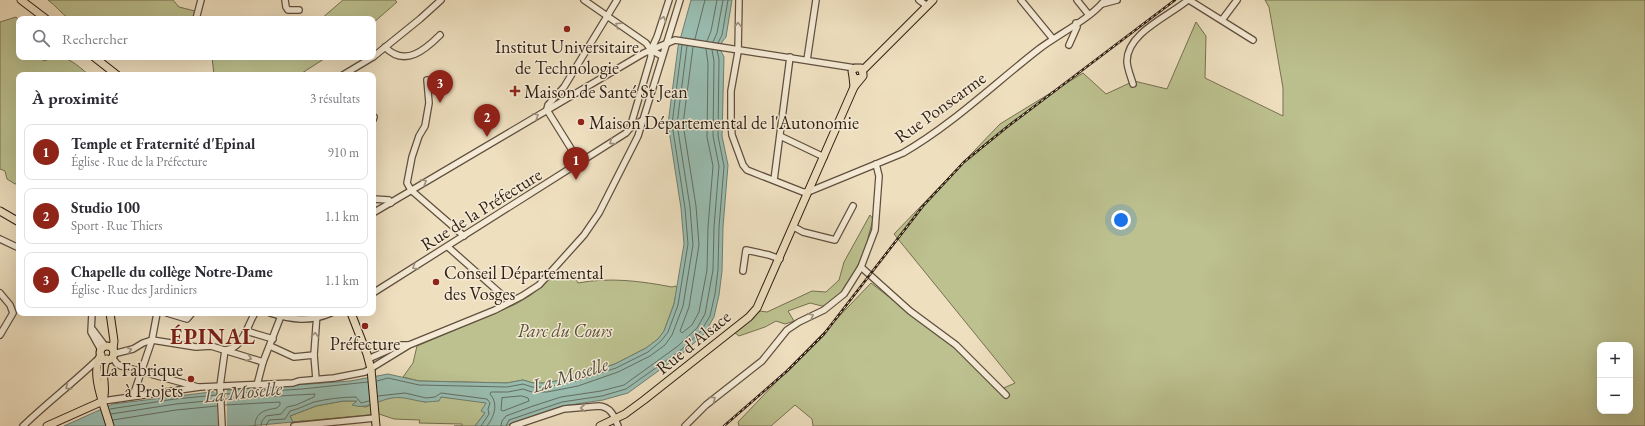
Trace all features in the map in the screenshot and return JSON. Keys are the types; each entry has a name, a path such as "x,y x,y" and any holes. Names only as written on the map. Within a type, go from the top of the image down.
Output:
{"main road":[{"path":"21,0 42,16"},
{"path":"855,74 863,74 863,70 933,0"},
{"path":"98,60 113,72"},
{"name":"Rue d'Alsace","path":"600,426 617,423 754,312 759,306 854,87 855,74"},
{"path":"0,211 16,220"},
{"path":"110,316 114,341 100,368 100,396 104,404 110,426"},
{"path":"352,316 371,369 376,426"},
{"path":"47,426 104,404"}],"street":[{"path":"197,16 201,0"},
{"path":"286,0 286,7 288,10 299,10"},
{"path":"376,54 441,0"},
{"path":"584,0 646,43 651,50 662,56"},
{"path":"580,163 547,110 548,105 564,87 617,0"},
{"path":"630,128 651,57 651,50 657,38 669,0"},
{"path":"92,316 92,328 107,353 117,364 200,387 220,389 357,374 371,369 409,344 495,310 510,302 539,285 571,251 600,213 638,136 680,0"},
{"path":"739,0 738,49 731,91 732,135 745,168 808,192"},
{"path":"807,60 816,0"},
{"path":"919,0 928,6"},
{"path":"1021,0 1053,39"},
{"path":"1077,0 1089,15"},
{"path":"1104,2 1117,0"},
{"path":"1133,84 1127,62 1128,50 1132,42 1144,31 1189,0 1252,40"},
{"path":"1222,20 1237,0"},
{"name":"Rue Ponscarme","path":"808,192 903,153 947,124 1053,39 1089,15 1104,2"},
{"path":"1069,45 1077,27 1076,23"},
{"path":"385,47 397,55 412,55 426,49 440,34"},
{"path":"657,38 666,44"},
{"path":"376,211 651,50 677,40 842,66 855,74"},
{"path":"774,180 790,57"},
{"path":"347,72 368,60"},
{"path":"427,80 429,103 425,126 419,136 412,157 407,183 411,190 464,236"},
{"path":"564,87 575,94"},
{"path":"635,110 643,118"},
{"name":"Rue de la Préfecture","path":"376,291 580,163 626,133 643,118"},
{"path":"780,136 824,156"},
{"path":"685,426 706,405 762,361 787,330 799,322 824,310 839,300 844,294 861,268 875,230 879,176 876,164"},
{"path":"376,199 389,200 391,203"},
{"path":"794,227 803,232 834,240 853,206"},
{"path":"0,239 16,246"},
{"path":"448,247 510,302"},
{"path":"743,271 746,250 769,254 780,259"},
{"path":"861,268 910,311 956,345 1006,395"},
{"path":"0,293 10,305 12,313 0,335"},
{"path":"133,396 152,340 156,316"},
{"path":"176,316 186,319 189,316"},
{"path":"226,350 237,346 253,316"},
{"path":"257,385 263,362 281,316 291,319 318,316 314,355 316,379"},
{"path":"244,334 273,339"},
{"path":"23,426 107,353 133,349 152,340 196,347 211,346 263,362"},
{"path":"368,357 400,345 409,344"},
{"path":"270,346 294,357 314,355"},
{"path":"222,426 220,389 226,350"},
{"path":"104,404 133,396 200,387"},
{"path":"513,426 564,409 599,406 610,410 617,423"},
{"path":"294,426 375,418"}],"green space":[{"path":"48,0 173,0 179,7 195,11 194,16 66,16"},
{"path":"343,0 395,0 397,2 376,20 376,16 324,16"},
{"path":"1265,0 1645,0 1645,426 813,426 812,419 795,405 771,426 739,426 738,422 871,283 960,352 997,391 1015,383 894,234 1000,124 1083,73 1106,94 1134,81 1167,89 1196,22 1206,36 1205,78 1283,116 1283,88 1269,7"},
{"path":"16,17 16,60 68,60 73,62 85,72 16,72 15,184 7,179 5,171 0,169 0,22"},
{"path":"212,60 322,60 304,72 214,72"},
{"path":"870,215 873,219 868,238 870,241 861,265 836,304 822,306 810,303 788,311 794,321 785,324 776,321 765,327 739,336 734,332 760,311 767,312 812,291 826,292 839,280 844,262"},
{"name":"Parc du Cours","path":"574,275 578,283 613,280 649,283 672,287 676,286 677,289 674,304 664,331 658,339 646,348 615,364 575,377 546,383 533,383 523,380 507,383 419,381 403,377 413,363 417,346 516,304 531,295 551,278"},
{"path":"393,397 405,397 425,402 440,397 475,400 487,403 485,413 475,426 462,426 462,424 419,423 420,420 394,419 379,414 293,422 290,416 316,406 343,401 357,401 353,405 366,407 380,400"}],"water":[{"name":"La Moselle","path":"691,0 732,0 726,37 722,42 721,51 724,57 722,136 728,165 723,227 722,271 714,317 704,334 683,353 628,393 603,400 563,406 505,426 475,426 485,413 481,411 486,403 441,397 439,401 426,402 405,398 392,398 368,406 352,405 357,401 343,401 316,406 290,416 293,422 249,426 64,426 113,404 227,390 350,381 388,374 419,381 507,383 523,380 533,383 546,383 575,377 615,364 646,348 658,339 664,331 674,304 684,244 681,208 668,124 678,47"}],"pier":[{"path":"227,390 227,426 218,426 216,393 213,391"}],"railway":[{"path":"724,426 787,371 824,334 923,206 964,162 1007,127 1175,0"}],"place":[{"name":"Institut Universitaire de Technologie","path":"567,29"},
{"name":"Maison de Santé St Jean","path":"515,91"},
{"name":"Chapelle du collège Notre-Dame","path":"440,103"},
{"name":"Maison Départemental de l'Autonomie","path":"581,122"},
{"name":"Studio 100","path":"487,137"},
{"name":"Temple et Fraternité d'Epinal","path":"576,180"},
{"name":"Conseil Départemental des Vosges","path":"436,282"},
{"name":"Préfecture","path":"365,326"},
{"name":"La Fabrique à Projets","path":"191,379"}],"district":[{"name":"ÉPINAL","path":"213,336"}]}
